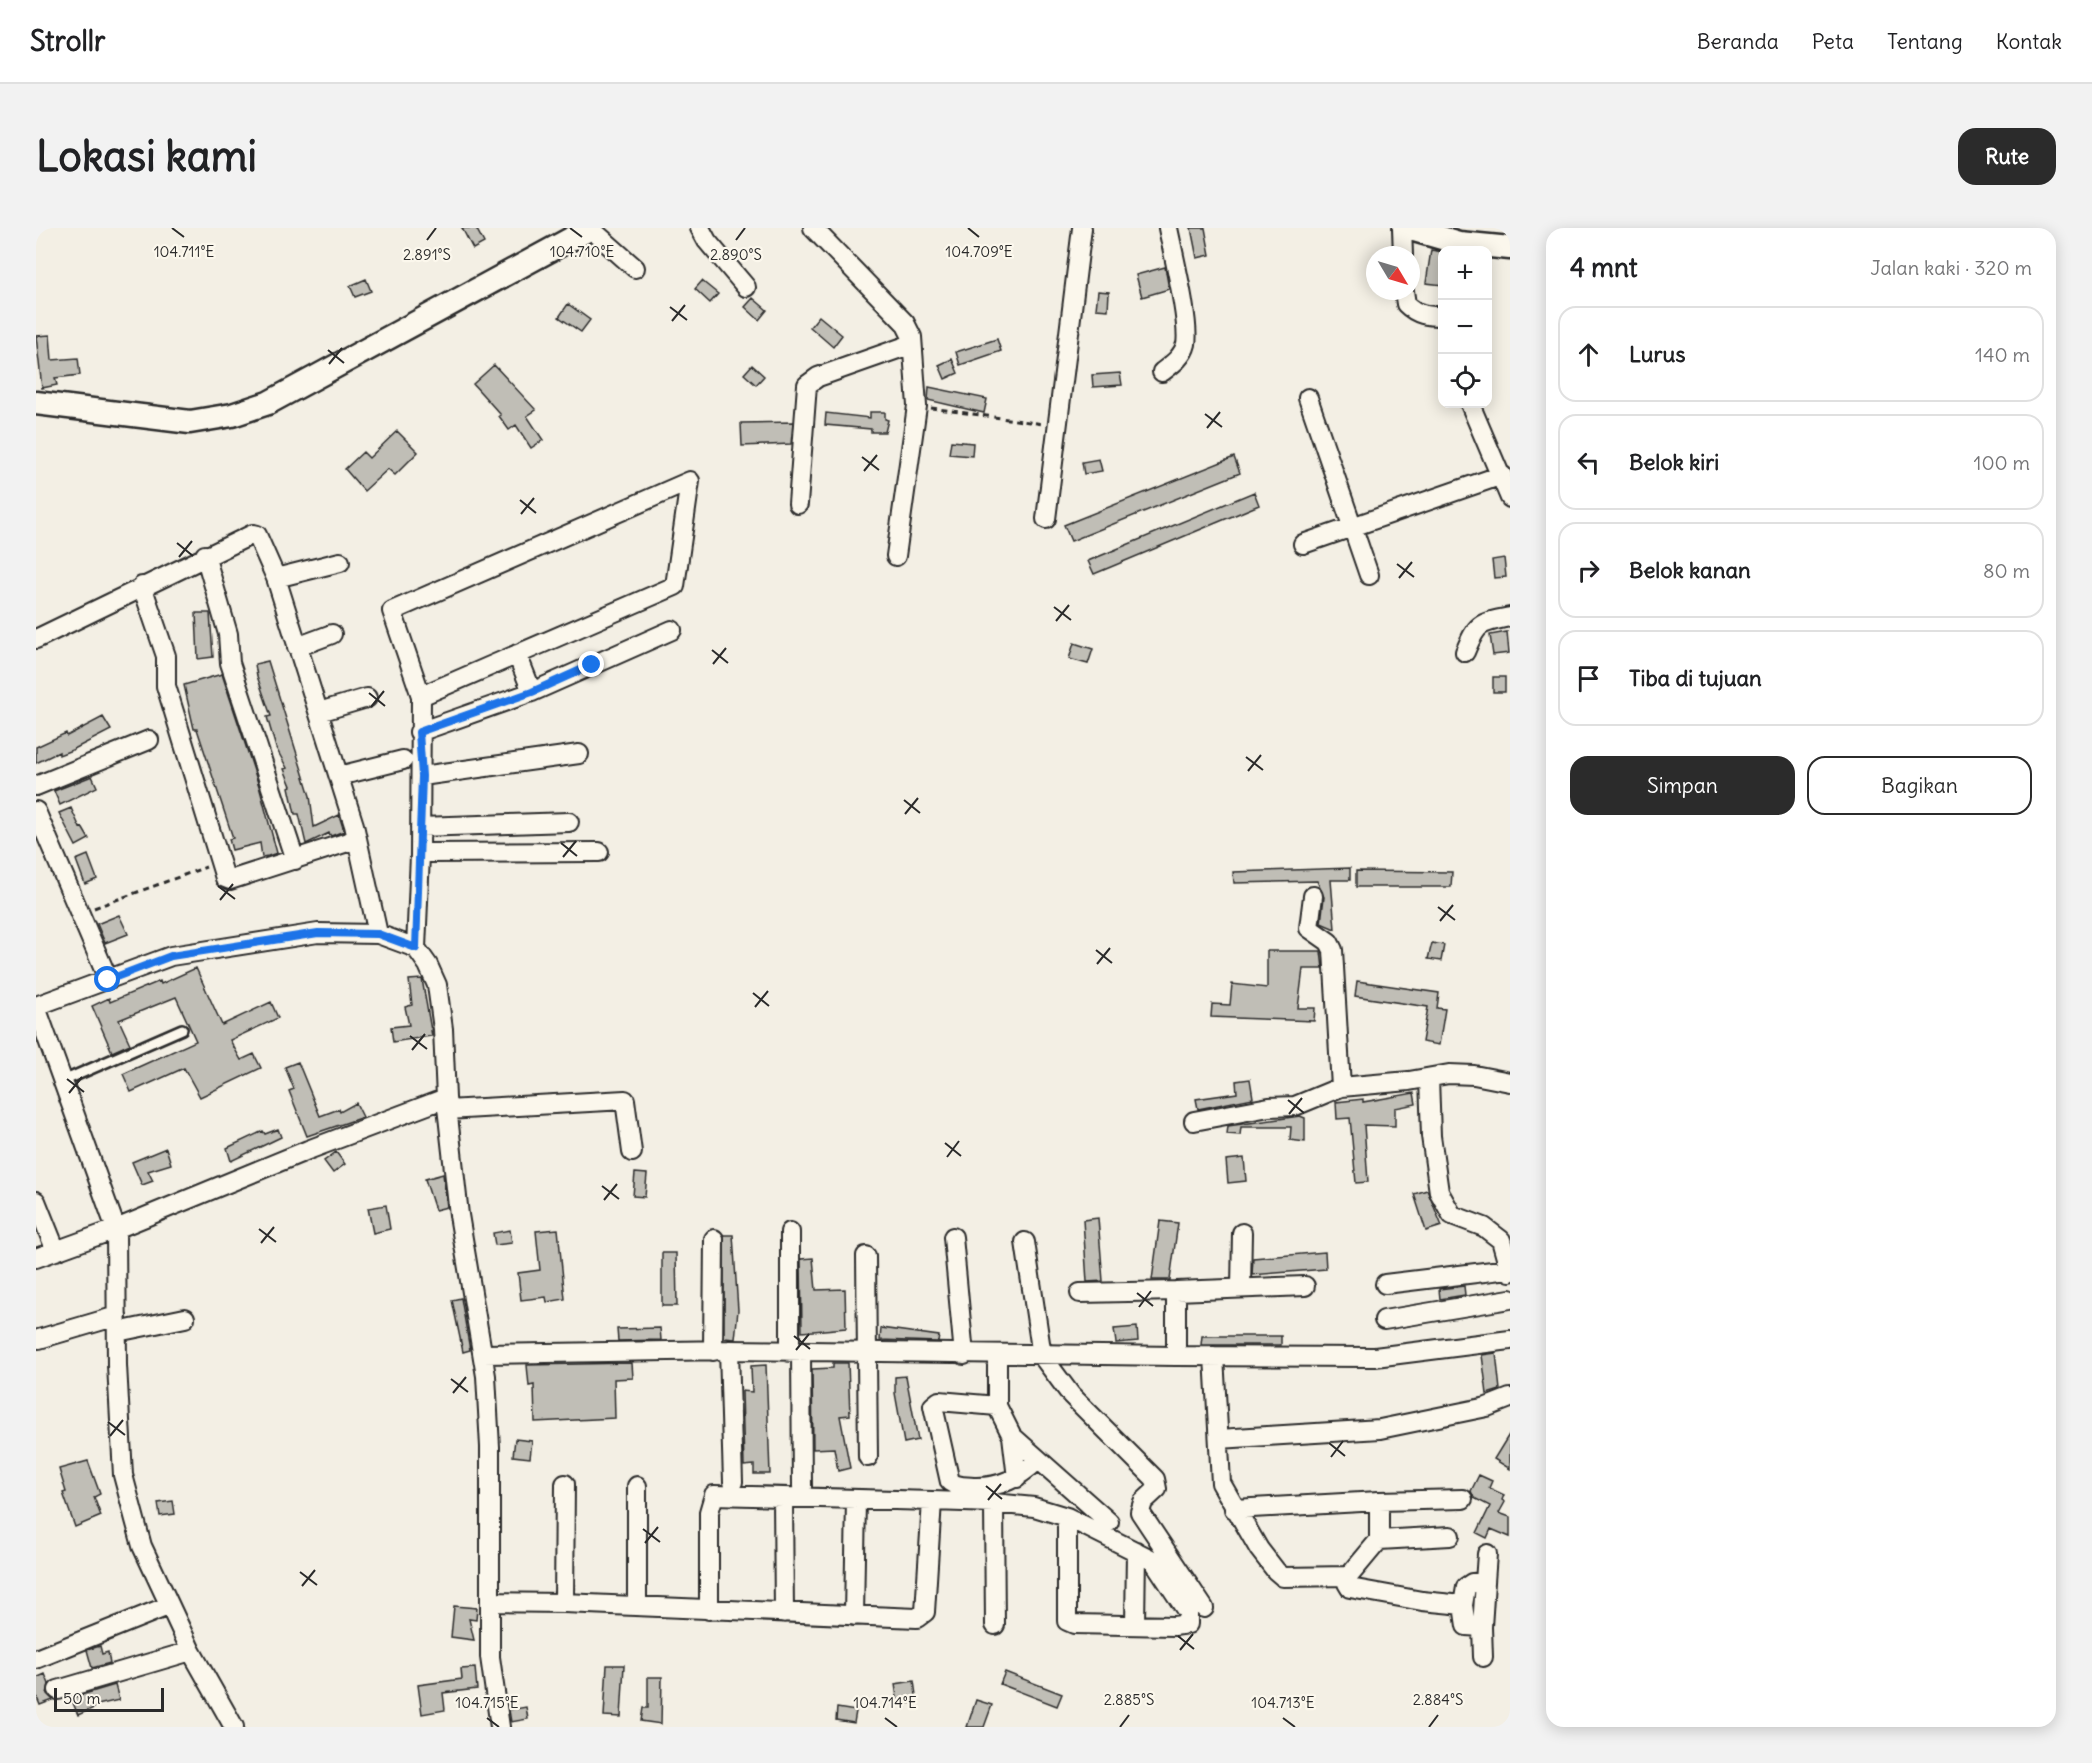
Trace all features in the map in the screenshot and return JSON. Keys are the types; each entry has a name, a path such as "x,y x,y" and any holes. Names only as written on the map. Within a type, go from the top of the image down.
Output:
{"street":[{"path":"36,403 190,422 232,416 268,404 591,228 636,268"},
{"path":"700,228 706,241 746,287"},
{"path":"813,228 910,328 917,406 896,556"},
{"path":"1046,519 1082,228"},
{"path":"1162,372 1175,363 1186,344 1182,304 1168,228"},
{"path":"1402,228 1403,246"},
{"path":"1407,228 1458,240 1510,248"},
{"path":"1405,300 1412,311 1425,316 1438,316"},
{"path":"798,504 807,385 818,377 912,344"},
{"path":"1308,398 1369,575"},
{"path":"1471,408 1510,498"},
{"path":"1303,544 1502,475"},
{"path":"416,948 422,776 419,732 421,696 392,611 690,481 675,585 421,696"},
{"path":"36,639 205,555 255,534 276,578 339,776 357,839 378,934"},
{"path":"205,555 228,634 230,663 295,860"},
{"path":"276,578 340,562"},
{"path":"142,586 166,656 166,686 225,878 230,880 357,839"},
{"path":"1465,652 1477,626 1484,622 1510,617"},
{"path":"419,732 532,692 672,630"},
{"path":"297,647 332,634"},
{"path":"517,654 532,692"},
{"path":"319,712 367,698"},
{"path":"36,786 149,740"},
{"path":"422,776 579,754"},
{"path":"339,776 403,760"},
{"path":"36,811 108,980"},
{"path":"420,827 569,822"},
{"path":"420,855 427,853 599,852"},
{"path":"1313,896 1309,928 1329,942 1335,962 1336,1033 1341,1087"},
{"path":"234,1727 168,1606 142,1546 123,1475 116,1229 36,1007 171,956 318,933 378,934 416,948 428,965 437,985 443,1029 446,1104 459,1215 483,1354 490,1447 490,1657 500,1727"},
{"path":"1194,1120 1269,1107 1294,1106 1341,1087 1461,1074 1510,1082"},
{"path":"1385,1284 1509,1271 1501,1240 1484,1227 1452,1215 1439,1191 1431,1136 1429,1078"},
{"path":"36,1258 116,1229 308,1150 446,1104 625,1100 632,1152"},
{"path":"36,1201 56,1251"},
{"path":"790,1232 802,1487"},
{"path":"1241,1288 1242,1233"},
{"path":"953,1237 964,1355"},
{"path":"714,1239 733,1482"},
{"path":"1025,1242 1042,1356 1071,1395 1155,1479 1157,1489 1143,1502 1140,1512 1204,1608"},
{"path":"866,1256 868,1457"},
{"path":"1080,1293 1305,1286"},
{"path":"1176,1291 1176,1356"},
{"path":"1384,1320 1510,1299"},
{"path":"39,1339 117,1324 184,1318"},
{"path":"483,1354 721,1350 1042,1356 1375,1357 1510,1340"},
{"path":"997,1355 997,1406 1012,1436 1017,1478"},
{"path":"1214,1356 1221,1483 1234,1509 1270,1564 1283,1577 1349,1576"},
{"path":"1218,1439 1380,1429 1487,1407 1510,1398"},
{"path":"997,1406 939,1401 933,1406 950,1482 957,1486 992,1487 1017,1478 1038,1460"},
{"path":"1012,1436 1109,1522"},
{"path":"564,1602 565,1484"},
{"path":"637,1486 637,1606"},
{"path":"709,1610 709,1512 714,1496 932,1501 1034,1507 1067,1517 1153,1560 1188,1613 1188,1624 1183,1626 1074,1624 1067,1621 1067,1517"},
{"path":"783,1497 784,1613"},
{"path":"854,1616 856,1499"},
{"path":"1234,1509 1463,1499"},
{"path":"490,1602 564,1602 917,1618 925,1612 932,1501"},
{"path":"1379,1501 1379,1540 1349,1576 1347,1583 1350,1588 1422,1601 1463,1605"},
{"path":"994,1503 995,1625"},
{"path":"1379,1540 1450,1536"},
{"path":"1135,1625 1136,1551"},
{"path":"1483,1657 1482,1627 1487,1554"},
{"path":"1482,1627 1466,1626 1463,1605 1466,1587 1472,1583 1485,1582"},
{"path":"36,1659 168,1606"},
{"path":"58,1690 191,1651"}],"lane":[{"path":"63,1081 182,1029"}],"path":[{"path":"917,406 1057,426"},
{"path":"80,913 221,861"}],"building":[{"path":"462,228 476,228 484,243 473,249"},
{"path":"1191,228 1205,228 1210,255 1197,258"},
{"path":"1431,250 1438,251 1438,284 1426,283"},
{"path":"1165,267 1169,289 1142,297 1136,275"},
{"path":"366,279 371,291 355,297 350,286"},
{"path":"702,281 718,294 710,303 695,289"},
{"path":"1098,291 1109,292 1108,310 1096,309"},
{"path":"753,298 767,310 759,320 745,307"},
{"path":"568,304 590,320 581,332 559,317"},
{"path":"819,316 842,335 833,347 810,327"},
{"path":"50,335 52,360 78,358 80,375 55,378 57,385 42,388 36,336"},
{"path":"997,339 1001,351 960,365 956,352"},
{"path":"952,359 958,373 945,379 939,365"},
{"path":"494,365 536,410 527,416 543,440 531,448 516,425 509,430 499,416 501,415 473,384"},
{"path":"752,365 764,376 756,385 744,374"},
{"path":"1120,373 1122,385 1093,387 1092,375"},
{"path":"929,387 987,399 984,413 928,400"},
{"path":"870,412 885,412 885,419 888,420 885,432 825,425 826,413 870,418"},
{"path":"793,422 791,444 742,446 741,423"},
{"path":"397,431 418,452 395,475 388,469 364,491 345,469 363,452 369,458"},
{"path":"951,441 973,443 972,456 949,454"},
{"path":"1234,457 1240,473 1071,541 1064,525"},
{"path":"1099,459 1102,471 1084,474 1082,462"},
{"path":"1254,492 1259,505 1094,574 1088,561"},
{"path":"1504,558 1506,577 1494,578 1492,560"},
{"path":"196,613 210,613 213,657 198,659"},
{"path":"1507,632 1509,653 1493,655 1490,635"},
{"path":"1074,643 1093,649 1088,664 1069,659"},
{"path":"268,661 310,796 314,827 339,815 344,831 331,836 329,833 306,844 299,814 295,814 289,787 291,786 284,769 287,768 276,748 267,717 271,716 257,676 255,664"},
{"path":"222,674 259,786 277,853 268,856 262,857 260,843 232,850 229,839 233,838 197,729 194,729 184,685"},
{"path":"1493,677 1505,677 1505,692 1493,692"},
{"path":"103,717 111,730 72,750 59,755 59,752 36,763 36,747 66,733 67,736"},
{"path":"92,776 97,787 60,805 54,791"},
{"path":"71,808 80,828 82,827 89,839 76,846 59,813"},
{"path":"88,855 97,879 85,884 76,860"},
{"path":"1350,868 1350,880 1331,880 1335,929 1321,923 1324,897 1317,881 1234,883 1233,872"},
{"path":"1356,871 1452,872 1451,887 1356,887"},
{"path":"119,915 128,934 105,943 97,924"},
{"path":"1432,943 1444,945 1441,961 1428,959"},
{"path":"1267,951 1321,951 1323,969 1303,969 1298,1008 1315,1008 1314,1021 1211,1017 1212,1004 1230,1005 1232,984 1267,988"},
{"path":"196,968 222,1025 271,1002 278,1018 230,1040 241,1060 254,1054 261,1068 200,1097 184,1068 131,1092 123,1074 196,1041 176,997 119,1020 130,1044 112,1052 92,1006 109,998 110,1002 160,981 161,984"},
{"path":"422,979 432,1036 393,1042 391,1027 409,1025 405,1007 412,1005 409,980"},
{"path":"1357,981 1439,993 1437,1008 1445,1009 1439,1045 1422,1042 1428,1007 1355,996"},
{"path":"298,1062 320,1116 339,1109 340,1112 356,1103 363,1117 307,1136 289,1091 294,1089 285,1067"},
{"path":"1250,1079 1253,1098 1198,1109 1196,1099 1237,1093 1236,1081"},
{"path":"1414,1093 1416,1104 1395,1108 1395,1126 1364,1125 1368,1182 1356,1183 1350,1118 1337,1119 1336,1102 1363,1099 1363,1102"},
{"path":"1300,1116 1305,1118 1305,1142 1290,1140 1291,1127 1241,1127 1240,1135 1227,1134 1228,1126"},
{"path":"278,1129 281,1137 231,1161 227,1148 263,1131 265,1134"},
{"path":"166,1148 171,1164 148,1171 153,1181 142,1185 132,1162"},
{"path":"336,1152 345,1164 333,1173 324,1161"},
{"path":"1244,1158 1246,1181 1228,1183 1226,1160"},
{"path":"635,1173 647,1174 645,1197 633,1196"},
{"path":"443,1174 447,1207 435,1210 425,1179"},
{"path":"1427,1190 1442,1226 1426,1231 1414,1194"},
{"path":"386,1205 390,1229 373,1233 368,1208"},
{"path":"1098,1218 1103,1281 1087,1282 1083,1220"},
{"path":"1160,1221 1178,1223 1170,1280 1152,1280"},
{"path":"558,1229 565,1299 547,1302 546,1297 521,1300 518,1273 540,1270 536,1231"},
{"path":"510,1230 512,1243 495,1245 493,1233"},
{"path":"724,1235 733,1235 738,1310 735,1339 724,1338"},
{"path":"1325,1252 1326,1269 1252,1275 1253,1258"},
{"path":"662,1253 676,1253 677,1306 662,1306"},
{"path":"813,1258 816,1290 845,1289 846,1328 802,1332 801,1259"},
{"path":"1464,1286 1465,1295 1440,1299 1439,1289"},
{"path":"461,1298 470,1350 463,1352 452,1300"},
{"path":"1137,1327 1138,1341 1116,1343 1114,1329"},
{"path":"660,1328 661,1340 618,1341 617,1329"},
{"path":"881,1328 939,1336 938,1342 880,1340"},
{"path":"1202,1336 1281,1336 1281,1345 1201,1345"},
{"path":"1496,1353 1500,1390 1487,1394 1482,1355"},
{"path":"632,1363 633,1378 614,1379 615,1418 535,1422 534,1385 529,1386 527,1365"},
{"path":"833,1363 848,1363 850,1415 840,1416 850,1468 838,1471 834,1448 813,1449 812,1369 833,1368"},
{"path":"766,1365 770,1474 754,1474 754,1465 744,1466 742,1391 752,1392 751,1366"},
{"path":"906,1376 918,1440 904,1443 895,1393 895,1377"},
{"path":"1510,1433 1510,1469 1494,1459"},
{"path":"515,1439 532,1441 530,1458 513,1456"},
{"path":"88,1461 100,1494 94,1497 101,1516 75,1527 63,1493 66,1492 59,1469"},
{"path":"1479,1475 1492,1481 1489,1488 1504,1495 1502,1500 1505,1502 1499,1513 1510,1517 1510,1537 1491,1529 1487,1538 1477,1533 1490,1506 1474,1498 1471,1491"},
{"path":"173,1501 175,1514 160,1516 158,1503"},
{"path":"454,1606 477,1608 476,1620 469,1619 474,1640 451,1637"},
{"path":"100,1646 102,1654 108,1652 110,1663 92,1668 87,1650"},
{"path":"607,1665 624,1665 621,1717 604,1716"},
{"path":"475,1668 477,1689 443,1693 445,1710 422,1714 418,1685 462,1679 461,1669"},
{"path":"1005,1672 1062,1694 1057,1706 1000,1684"},
{"path":"45,1674 49,1684 47,1694 53,1700 40,1705 36,1695 36,1678"},
{"path":"648,1677 662,1677 661,1724 641,1721 643,1708 648,1708"},
{"path":"914,1681 917,1702 898,1705 895,1684"},
{"path":"115,1685 119,1700 93,1706 94,1708 78,1715 71,1698"},
{"path":"976,1700 992,1705 984,1727 967,1727"},
{"path":"526,1707 528,1719 511,1722 509,1710"},
{"path":"837,1708 856,1711 854,1723 836,1720"}],"route":[{"path":"108,980 171,956 318,933 378,934 416,948 422,776 419,732 532,692 592,665"}]}
